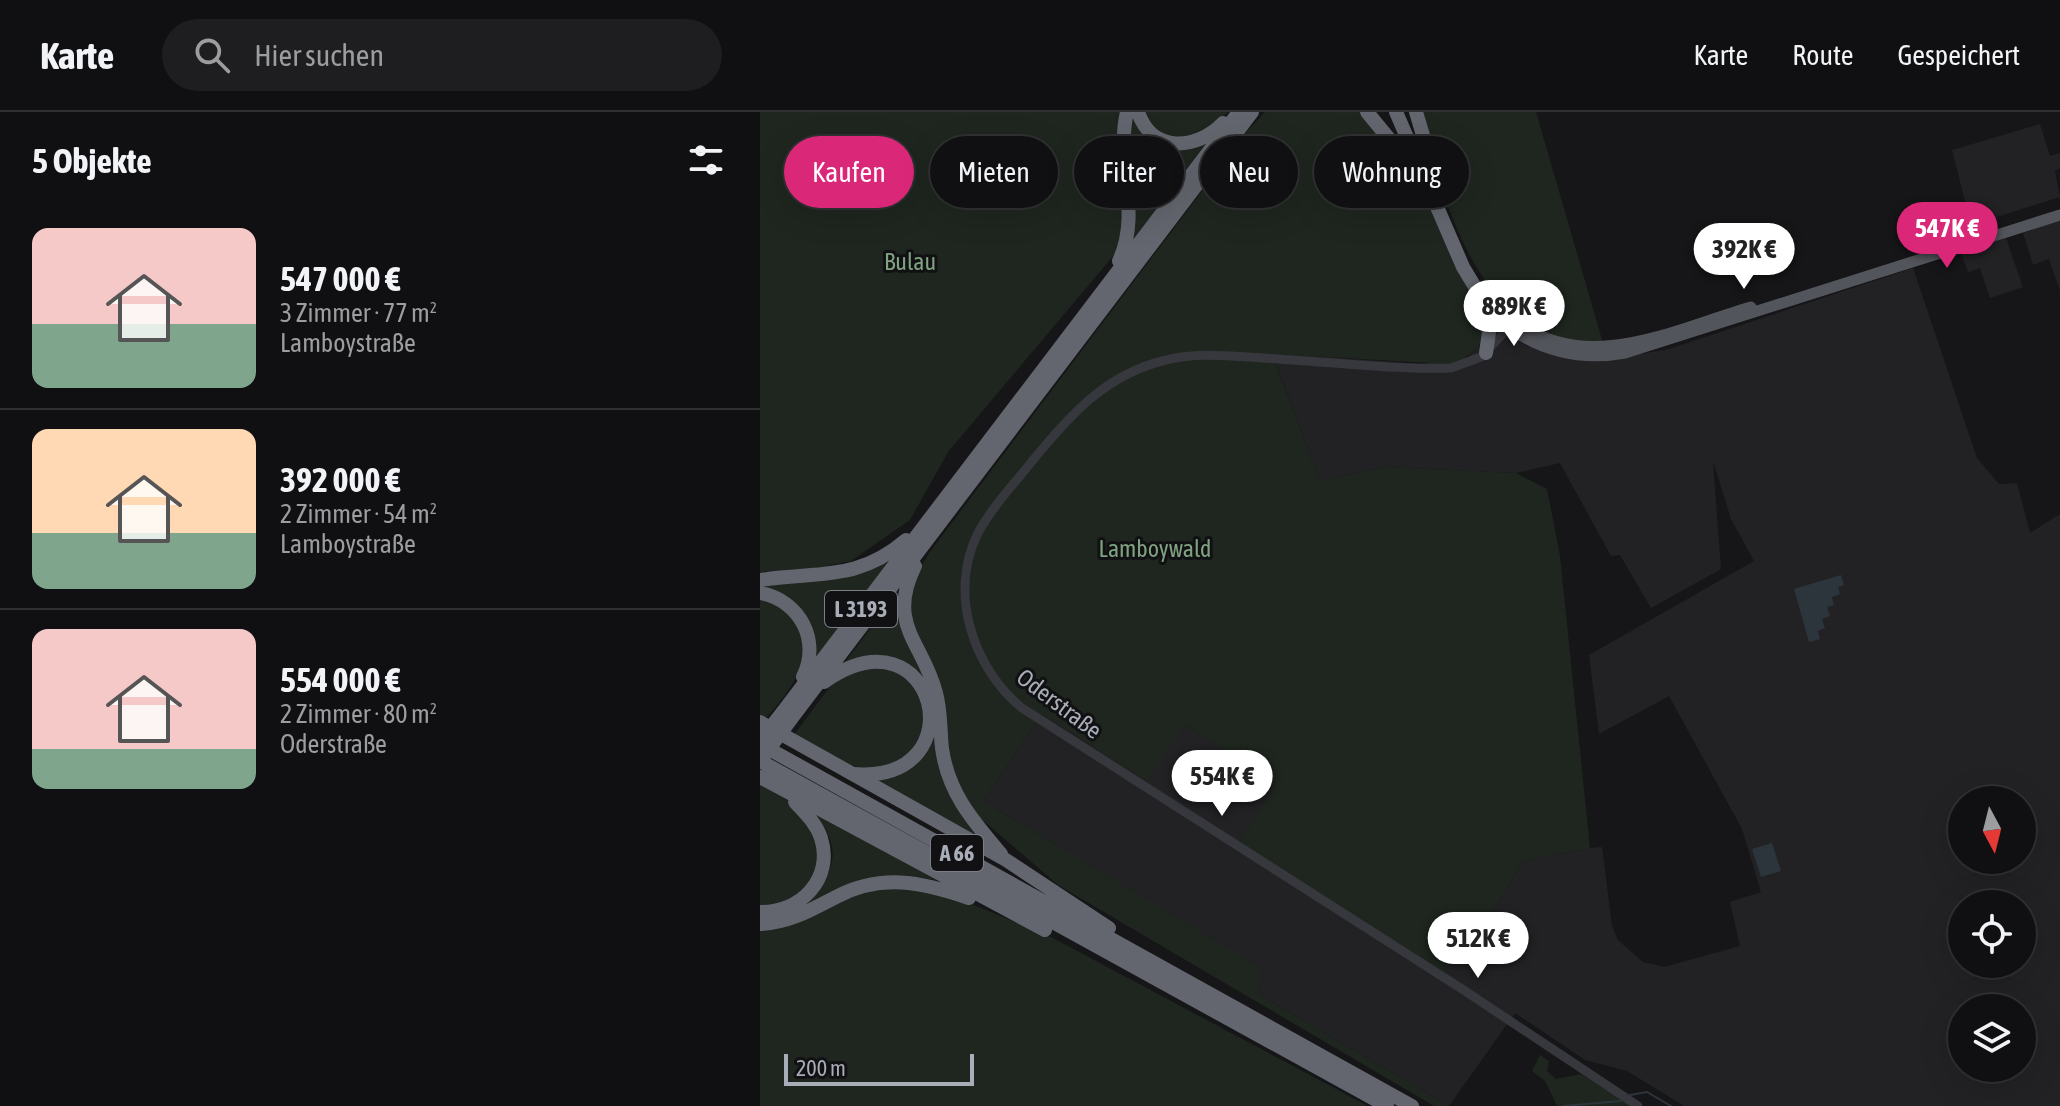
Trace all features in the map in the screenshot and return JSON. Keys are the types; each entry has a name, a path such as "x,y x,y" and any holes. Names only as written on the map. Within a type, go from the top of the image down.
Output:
{"highway":[{"path":"1116,275 1130,221 1123,158 1127,112"},
{"path":"1138,112 1154,136 1170,143 1184,144 1203,139 1237,112"},
{"name":"L 3193","path":"760,742 786,713 1237,112"},
{"name":"L 3193","path":"760,761 786,713 811,692 1252,112"},
{"path":"1239,129 1261,112"},
{"path":"1367,112 1441,210"},
{"path":"1396,112 1480,295 1489,332 1486,353"},
{"path":"1416,112 1441,210"},
{"path":"1457,246 1511,324"},
{"path":"1480,295 1511,324"},
{"path":"760,580 823,577 853,571 892,551 936,513"},
{"path":"927,541 906,588 906,630 936,691 951,784 969,817 1006,860"},
{"path":"760,593 789,606 808,635 808,663 786,713"},
{"path":"811,692 846,668 880,660 905,668 926,693 930,726 916,757 884,774 851,774"},
{"path":"760,722 1006,860 1072,901 1154,962"},
{"name":"A 66","path":"760,742 1412,1106"},
{"name":"A 66","path":"760,761 1148,978 1387,1106"},
{"path":"760,777 1005,910 1148,978"},
{"path":"760,912 777,912 802,901 814,888 822,869 820,835 787,793"},
{"path":"760,924 793,919 860,887 890,881 923,884 1005,910"}],"main road":[{"path":"1511,324 1564,345 1594,348 1631,343 2060,208"},
{"path":"1511,324 1564,354 1590,357 1625,353 2060,215"}],"street":[{"name":"Oderstraße","path":"1511,324 1486,353 1470,363 1443,368 1183,357 1155,363 1120,378 1073,412 988,518 968,565 966,609 984,664 1003,691 1022,708 1459,987 1636,1105"}],"shaded area":[{"path":"2040,124 2050,156 2060,153 2060,168 2055,171 2060,197 1971,225 1952,150"},
{"path":"2060,220 2060,291 2049,259 2033,265 2023,233"},
{"path":"2006,238 2023,287 1990,298 1980,268 1968,272 1961,253"},
{"path":"1913,268 1977,458 1999,484 2017,483 2030,533 2060,514 2060,1106 1684,1106 1627,1071 1585,1060 1515,1013 1449,1106 1258,994 1260,968 983,801 1042,714 1146,780 1186,725 1277,784 1239,844 1445,971 1460,942 1489,918 1523,861 1590,848 1602,847 1612,926 1618,940 1643,962 1664,967 1740,946 1730,902 1761,892 1742,829 1669,696 1599,734 1589,655 1754,561 1731,519 1713,461 1721,569 1651,608 1620,555 1611,556 1560,463 1516,473 1385,467 1320,481 1272,353 1422,364 1468,357 1485,341 1489,318 1525,345 1547,353 1599,361 1669,349"},
{"path":"1841,575 1844,585 1838,587 1840,594 1832,597 1834,605 1827,607 1830,616 1822,619 1825,628 1818,631 1820,639 1809,642 1794,589"},
{"path":"1772,843 1781,871 1761,877 1752,849"}],"green space":[{"name":"Bulau","path":"760,112 1120,112 1117,136 1074,136 1074,208 1127,208 1120,248 948,452 910,520 851,561 815,568 760,572"},
{"path":"1130,112 1149,136 1129,136"},
{"path":"1140,112 1228,112 1196,139 1158,135"},
{"name":"Lamboywald","path":"1265,112 1363,112 1380,136 1314,136 1314,208 1430,208 1467,288 1489,318 1485,335 1477,348 1449,364 1272,354 1320,481 1385,467 1516,473 1547,489 1560,556 1590,848 1523,861 1489,918 1460,942 1445,972 1239,844 1276,784 1186,725 1147,781 1042,714 983,801 1261,968 1258,994 1449,1106 1434,1106 1058,885 972,811 952,769 944,703 916,640 909,609 915,577 929,553 1200,194 1200,208 1298,208 1298,136 1243,136"},
{"path":"1420,112 1536,112 1603,343 1561,338 1526,322 1498,297 1475,264 1449,208 1469,208 1469,136 1427,136"},
{"path":"1184,138 1200,138 1200,151 1184,173"},
{"path":"1127,208 1158,208 1126,250"},
{"path":"892,557 813,661 810,627 760,588 760,582"},
{"path":"901,588 905,631 935,698 948,785 984,843 873,782 915,764 932,739 935,717 930,697 920,679 904,665 885,657 864,657 842,666"},
{"path":"760,596 773,601 791,617 801,630 805,644 799,672 763,722 760,720"},
{"path":"886,665 918,686 926,730 902,764 869,768 844,764 793,736 835,680 847,672"},
{"path":"760,782 805,816 817,845 814,874 809,884 795,898 773,905 760,905"},
{"path":"815,814 942,881 905,875 875,877 785,913 812,894 829,871 832,845"},
{"path":"880,884 943,892 1051,937 1368,1106 760,1106 760,929"},
{"path":"1540,1055 1549,1061 1547,1071 1556,1079 1581,1074 1631,1106 1557,1106 1545,1081 1532,1071"}],"waterway":[{"path":"1630,1095 1647,1092 1671,1106"},
{"path":"1563,1106 1621,1101"}]}
